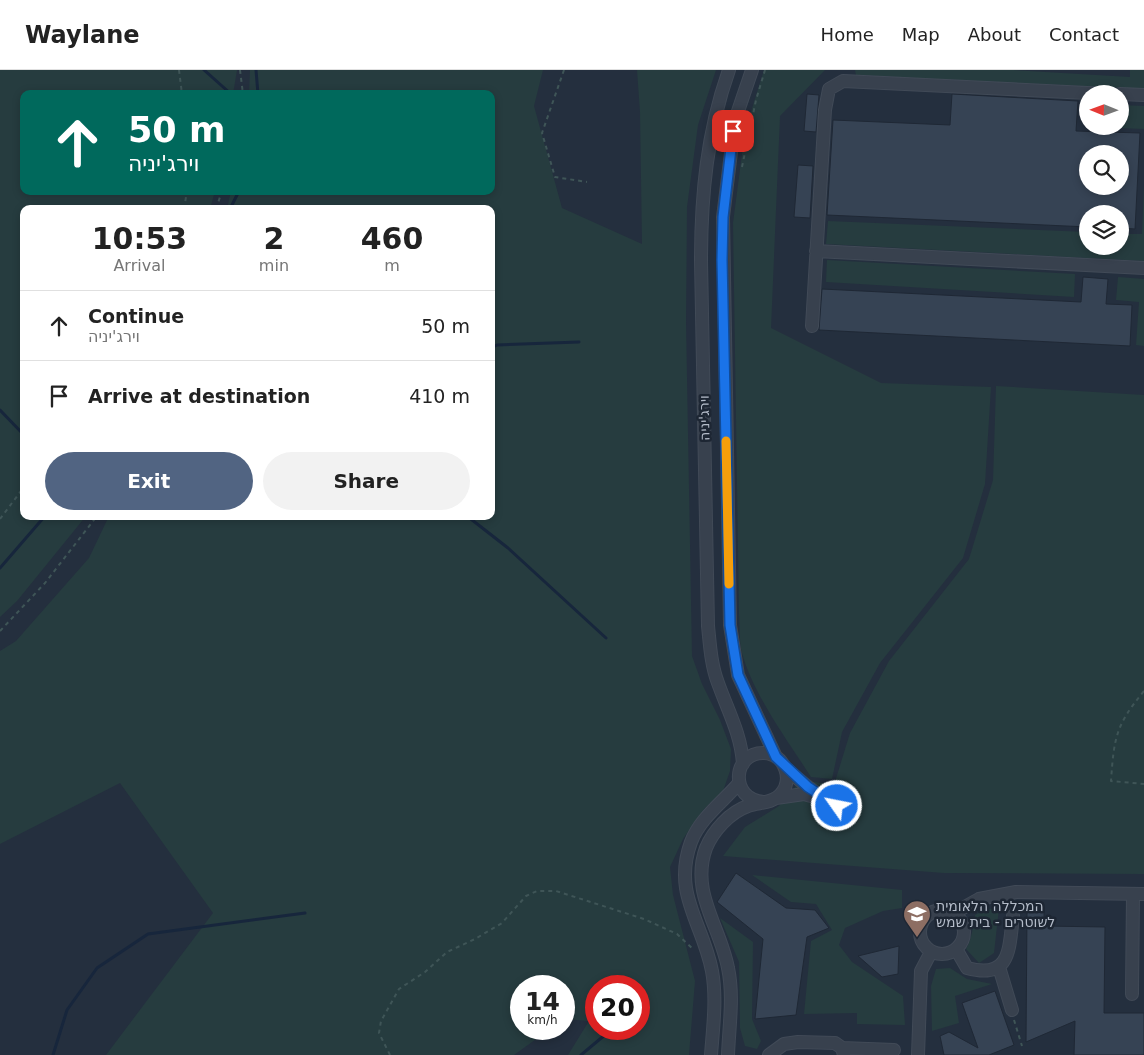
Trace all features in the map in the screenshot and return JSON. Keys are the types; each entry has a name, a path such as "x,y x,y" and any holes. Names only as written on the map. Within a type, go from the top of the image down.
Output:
{"street":[{"name":"וירג'יניה","path":"729,70 714,115 710,140 701,216 701,280 708,626 711,656 717,682 737,728 742,744 743,764"},
{"name":"וירג'יניה","path":"752,70 735,120 723,217 730,625 738,675 776,757"},
{"path":"812,326 825,110 828,90 843,81 1079,93"},
{"path":"1129,95 1144,96"},
{"path":"816,251 1144,268"},
{"path":"728,1055 729,970 724,949 703,897 700,876 706,848 718,828 732,815 746,806 804,794 833,804 785,768 776,757 762,753 748,758 743,764 740,770 739,783 741,789 751,799 770,800 785,788 787,782 785,768"},
{"path":"712,1055 714,992 708,954 687,900 684,875 691,841 706,818 739,783"},
{"path":"954,913 979,899 1016,892 1139,894 1132,994"},
{"path":"939,909 954,913 960,918 964,928 964,936 956,949 946,954 931,952 922,943 920,935 923,920 932,911 939,909"},
{"path":"956,949 967,968 982,972 999,967 1008,954 1013,916"},
{"path":"918,1055 918,990 921,971 931,952"},
{"path":"999,967 1012,1010"},
{"path":"728,1039 740,1055"},
{"path":"769,1055 784,1044 798,1042 835,1043 843,1052 894,1050"}],"path":[{"path":"179,70 182,90"},
{"path":"240,70 242,90"},
{"path":"564,70 542,133 554,177 587,182"},
{"path":"0,519 20,492"},
{"path":"0,631 45,583 94,520"},
{"path":"1144,691 1125,715 1114,742 1111,781 1144,784"},
{"path":"390,1055 379,1033 381,1021 399,989 425,972 447,952 476,939 502,923 526,896 538,890 556,890 644,918 677,934 696,950 708,954"},
{"path":"1012,1010 1022,1046"}],"green space":[{"path":"0,70 237,70 234,90 20,90 20,195 214,195 211,205 20,205 20,520 83,520 17,601 0,617"},
{"path":"250,70 543,70 534,106 562,208 642,244 640,112 637,70 716,70 698,125 687,207 686,322 692,656 702,684 720,720 731,749 730,771 723,791 704,809 683,839 670,867 673,895 695,981 689,1055 568,1055 585,1027 585,1040 650,1040 650,975 585,975 585,1021 575,1020 575,975 510,975 510,1040 535,1040 514,1055 106,1055 213,913 120,783 0,844 0,651 16,641 89,558 107,520 495,520 495,205 228,205 230,195 495,195 495,90 249,90"},
{"path":"764,70 825,70 780,116 771,328 881,383 991,387 985,484 963,558 880,663 842,732 832,779 811,777 754,685 740,644 733,223 745,131"},
{"path":"855,70 1013,70 1130,77 1130,70 1144,70 1144,89 1129,88 1129,85 1079,86 856,75"},
{"path":"1129,105 1144,106 1144,129 1129,128"},
{"path":"1144,184 1144,261 826,244 828,221 1079,232 1079,255 1129,255 1129,234 1142,234"},
{"path":"827,260 1075,274 1074,297 826,282"},
{"path":"1118,277 1144,279 1144,346 1136,345 1139,302 1116,300"},
{"path":"996,386 1144,395 1144,874 944,873 723,856 745,827 779,806 801,780 834,785 850,733 889,661 969,559 993,480"},
{"path":"752,875 902,890 902,908 883,911 845,928 839,945 852,962 903,996 905,1025 857,1024 857,1013 804,1014 811,941 832,930 816,904 791,902"},
{"path":"999,908 994,953 979,963 966,949 971,936 975,915 986,909"},
{"path":"720,918 753,942 752,1019 761,1041 757,1049 745,1046 740,1028 739,962"},
{"path":"950,968 967,979 992,984 955,996 959,1023 932,1031 931,986 936,969"}],"building":[{"path":"807,94 819,95 816,132 804,131"},
{"path":"952,94 1078,101 1076,131 1079,131 1079,135 1129,135 1129,133 1140,133 1135,229 1129,229 1129,205 1079,205 1079,227 827,215 833,120 950,125"},
{"path":"798,165 813,166 810,218 794,217"},
{"path":"1083,277 1108,279 1106,304 1132,305 1130,346 819,330 822,289 1081,302"},
{"path":"736,873 786,908 815,910 829,928 807,937 796,1015 755,1019 763,939 717,902"},
{"path":"1027,911 1044,911 1044,926 1105,927 1104,1013 1144,1013 1144,1055 1074,1055 1075,1021 1026,1042"},
{"path":"899,946 898,974 882,977 858,956"},
{"path":"995,991 1014,1045 989,1055 944,1055 940,1036 949,1032 978,1048 962,1003"}],"waterway":[{"path":"204,70 226,90"},
{"path":"256,70 258,90"},
{"path":"232,205 237,195"},
{"path":"495,346 579,342"},
{"path":"0,410 20,431"},
{"path":"0,568 42,520"},
{"path":"472,520 508,548 606,638"},
{"path":"53,1055 67,1010 97,968 148,934 305,913"},
{"path":"581,1055 599,1040"}],"slow traffic":[{"path":"726,441 729,584"}],"place":[{"name":"המכללה הלאומית לשוטרים - בית שמש","path":"917,938"}],"route":[{"path":"733,131 723,217 722,260 732,652 738,675 776,757 785,768 808,787 837,806"}]}
